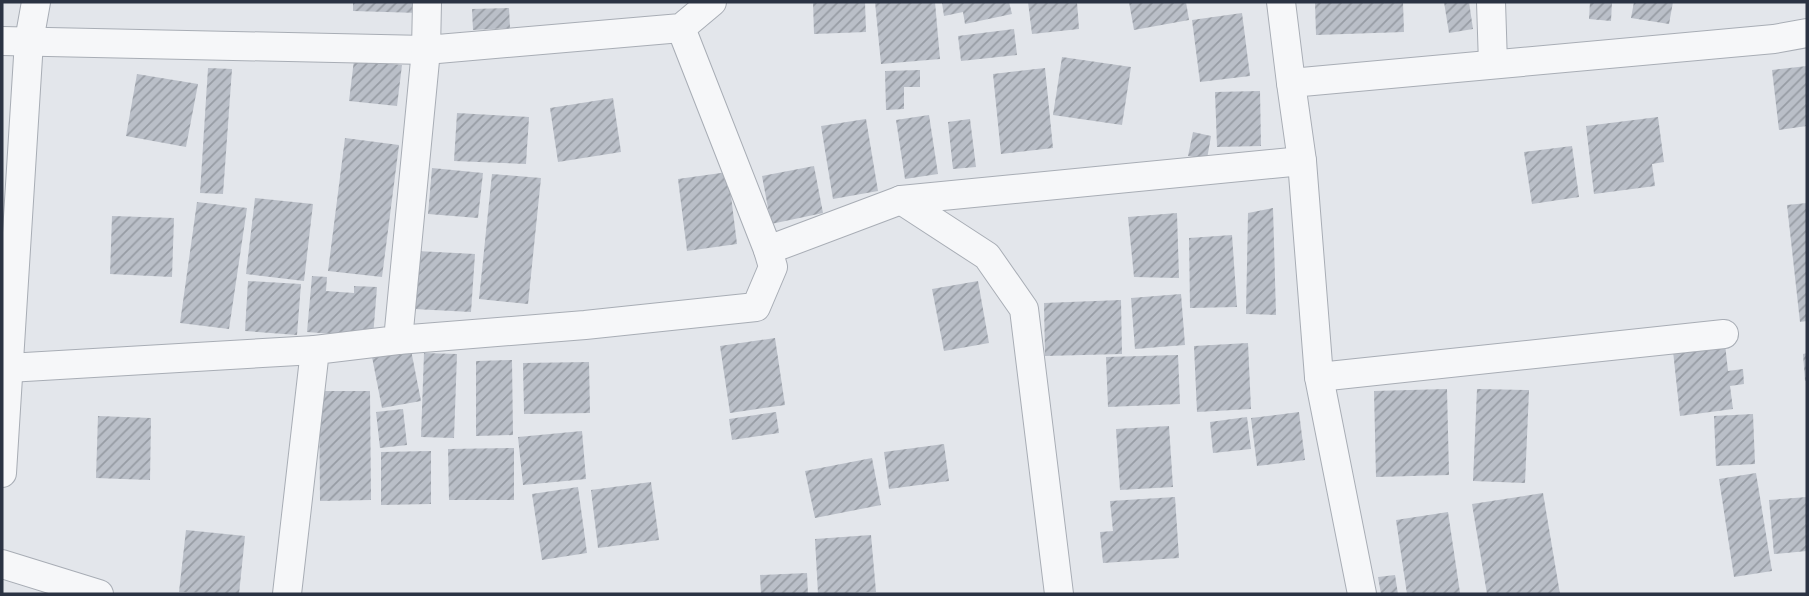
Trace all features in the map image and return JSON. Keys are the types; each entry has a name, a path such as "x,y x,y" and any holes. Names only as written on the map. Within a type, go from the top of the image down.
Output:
{"street":[{"path":"2,473 8,368 15,41 36,2"},
{"path":"398,340 426,50 427,2"},
{"path":"15,41 426,50 681,28 712,2"},
{"path":"1281,2 1302,161 1319,377 1362,594"},
{"path":"1490,2 1493,64"},
{"path":"8,368 314,350 756,307 773,267 681,28"},
{"path":"1291,83 1774,39 1807,33"},
{"path":"768,250 901,201 1302,161"},
{"path":"901,201 987,256 1024,309 1059,594"},
{"path":"1319,377 1724,334"},
{"path":"287,594 314,350"},
{"path":"2,564 99,594"}],"building":[{"path":"353,2 419,2 419,13 353,11"},
{"path":"813,2 865,2 866,32 814,34"},
{"path":"875,2 935,2 940,59 881,64"},
{"path":"1009,2 1012,14 965,24 963,12 944,16 942,3"},
{"path":"1028,2 1077,2 1079,29 1032,34"},
{"path":"1129,2 1186,2 1189,20 1134,30"},
{"path":"1315,2 1403,2 1404,32 1316,35"},
{"path":"1444,2 1469,2 1473,29 1449,33"},
{"path":"1590,2 1612,2 1611,21 1589,19"},
{"path":"1634,2 1673,2 1669,24 1631,18"},
{"path":"509,8 510,28 473,30 472,9"},
{"path":"1242,13 1250,76 1200,82 1192,20"},
{"path":"1014,29 1017,55 961,61 958,36"},
{"path":"1062,57 1131,67 1122,125 1053,115"},
{"path":"354,60 402,65 397,106 349,101"},
{"path":"1807,66 1807,126 1779,130 1772,70"},
{"path":"208,68 232,69 223,194 200,193"},
{"path":"1045,68 1053,148 1001,154 993,74"},
{"path":"920,70 920,87 904,87 904,109 886,110 885,71"},
{"path":"137,74 198,84 186,147 126,136"},
{"path":"1260,91 1261,146 1217,147 1215,92"},
{"path":"613,98 621,152 558,162 550,108"},
{"path":"457,113 529,117 526,164 454,161"},
{"path":"929,115 938,174 905,179 896,120"},
{"path":"1658,117 1664,162 1652,164 1655,186 1594,194 1586,126"},
{"path":"866,119 878,191 833,199 821,126"},
{"path":"970,119 976,167 953,169 948,122"},
{"path":"1193,132 1211,136 1207,159 1188,156"},
{"path":"345,138 399,145 382,277 328,271"},
{"path":"1572,146 1579,197 1532,204 1524,152"},
{"path":"814,166 823,213 771,224 762,176"},
{"path":"432,168 483,173 478,218 428,214"},
{"path":"728,172 737,244 687,251 678,179"},
{"path":"492,174 541,178 528,304 479,299"},
{"path":"255,198 313,204 304,281 246,274"},
{"path":"197,202 247,208 229,329 180,323"},
{"path":"1807,203 1807,321 1800,322 1787,205"},
{"path":"1273,208 1276,315 1246,314 1248,213"},
{"path":"1177,213 1179,278 1134,277 1128,217"},
{"path":"112,216 174,218 172,277 110,274"},
{"path":"1232,235 1237,307 1190,308 1189,238"},
{"path":"417,251 475,254 471,312 414,309"},
{"path":"312,276 327,277 326,291 354,293 354,286 377,287 373,337 307,332"},
{"path":"248,281 301,284 297,335 245,331"},
{"path":"978,281 989,343 944,351 932,289"},
{"path":"1181,294 1185,345 1135,349 1131,298"},
{"path":"1121,300 1122,354 1045,356 1044,303"},
{"path":"775,338 785,405 730,413 720,346"},
{"path":"1248,343 1251,409 1197,412 1194,346"},
{"path":"1725,344 1728,371 1743,369 1744,384 1730,386 1733,409 1680,416 1673,351"},
{"path":"411,350 421,401 382,408 372,357"},
{"path":"424,353 457,354 454,438 421,437"},
{"path":"1807,353 1807,381 1805,381 1803,354"},
{"path":"1178,355 1180,404 1108,407 1106,357"},
{"path":"512,360 513,435 476,436 476,361"},
{"path":"589,362 590,413 524,414 523,363"},
{"path":"1447,389 1449,475 1376,477 1374,391"},
{"path":"1477,389 1529,390 1525,483 1473,481"},
{"path":"319,391 370,391 371,500 320,501"},
{"path":"403,409 407,445 380,448 376,412"},
{"path":"776,412 779,433 732,440 729,419"},
{"path":"1299,412 1305,460 1257,466 1251,418"},
{"path":"1753,414 1755,464 1716,466 1714,416"},
{"path":"98,416 151,418 150,480 96,478"},
{"path":"1247,417 1251,449 1213,453 1210,422"},
{"path":"1169,426 1173,487 1120,490 1116,429"},
{"path":"582,431 586,479 523,485 518,437"},
{"path":"944,444 949,481 889,489 884,452"},
{"path":"514,448 514,500 449,500 448,449"},
{"path":"431,451 431,504 381,505 381,452"},
{"path":"872,458 881,505 815,518 805,471"},
{"path":"1756,473 1772,571 1734,577 1719,479"},
{"path":"651,482 659,540 598,548 591,490"},
{"path":"578,487 587,553 542,560 532,494"},
{"path":"1543,493 1560,594 1487,594 1472,504"},
{"path":"1175,497 1179,558 1103,563 1100,532 1113,531 1110,501"},
{"path":"1807,497 1807,551 1774,554 1769,500"},
{"path":"1448,512 1460,593 1407,594 1396,520"},
{"path":"186,530 245,536 239,594 179,592"},
{"path":"871,535 876,592 818,594 815,539"},
{"path":"807,573 808,594 761,594 760,575"},
{"path":"1395,575 1398,594 1381,594 1378,577"}]}
